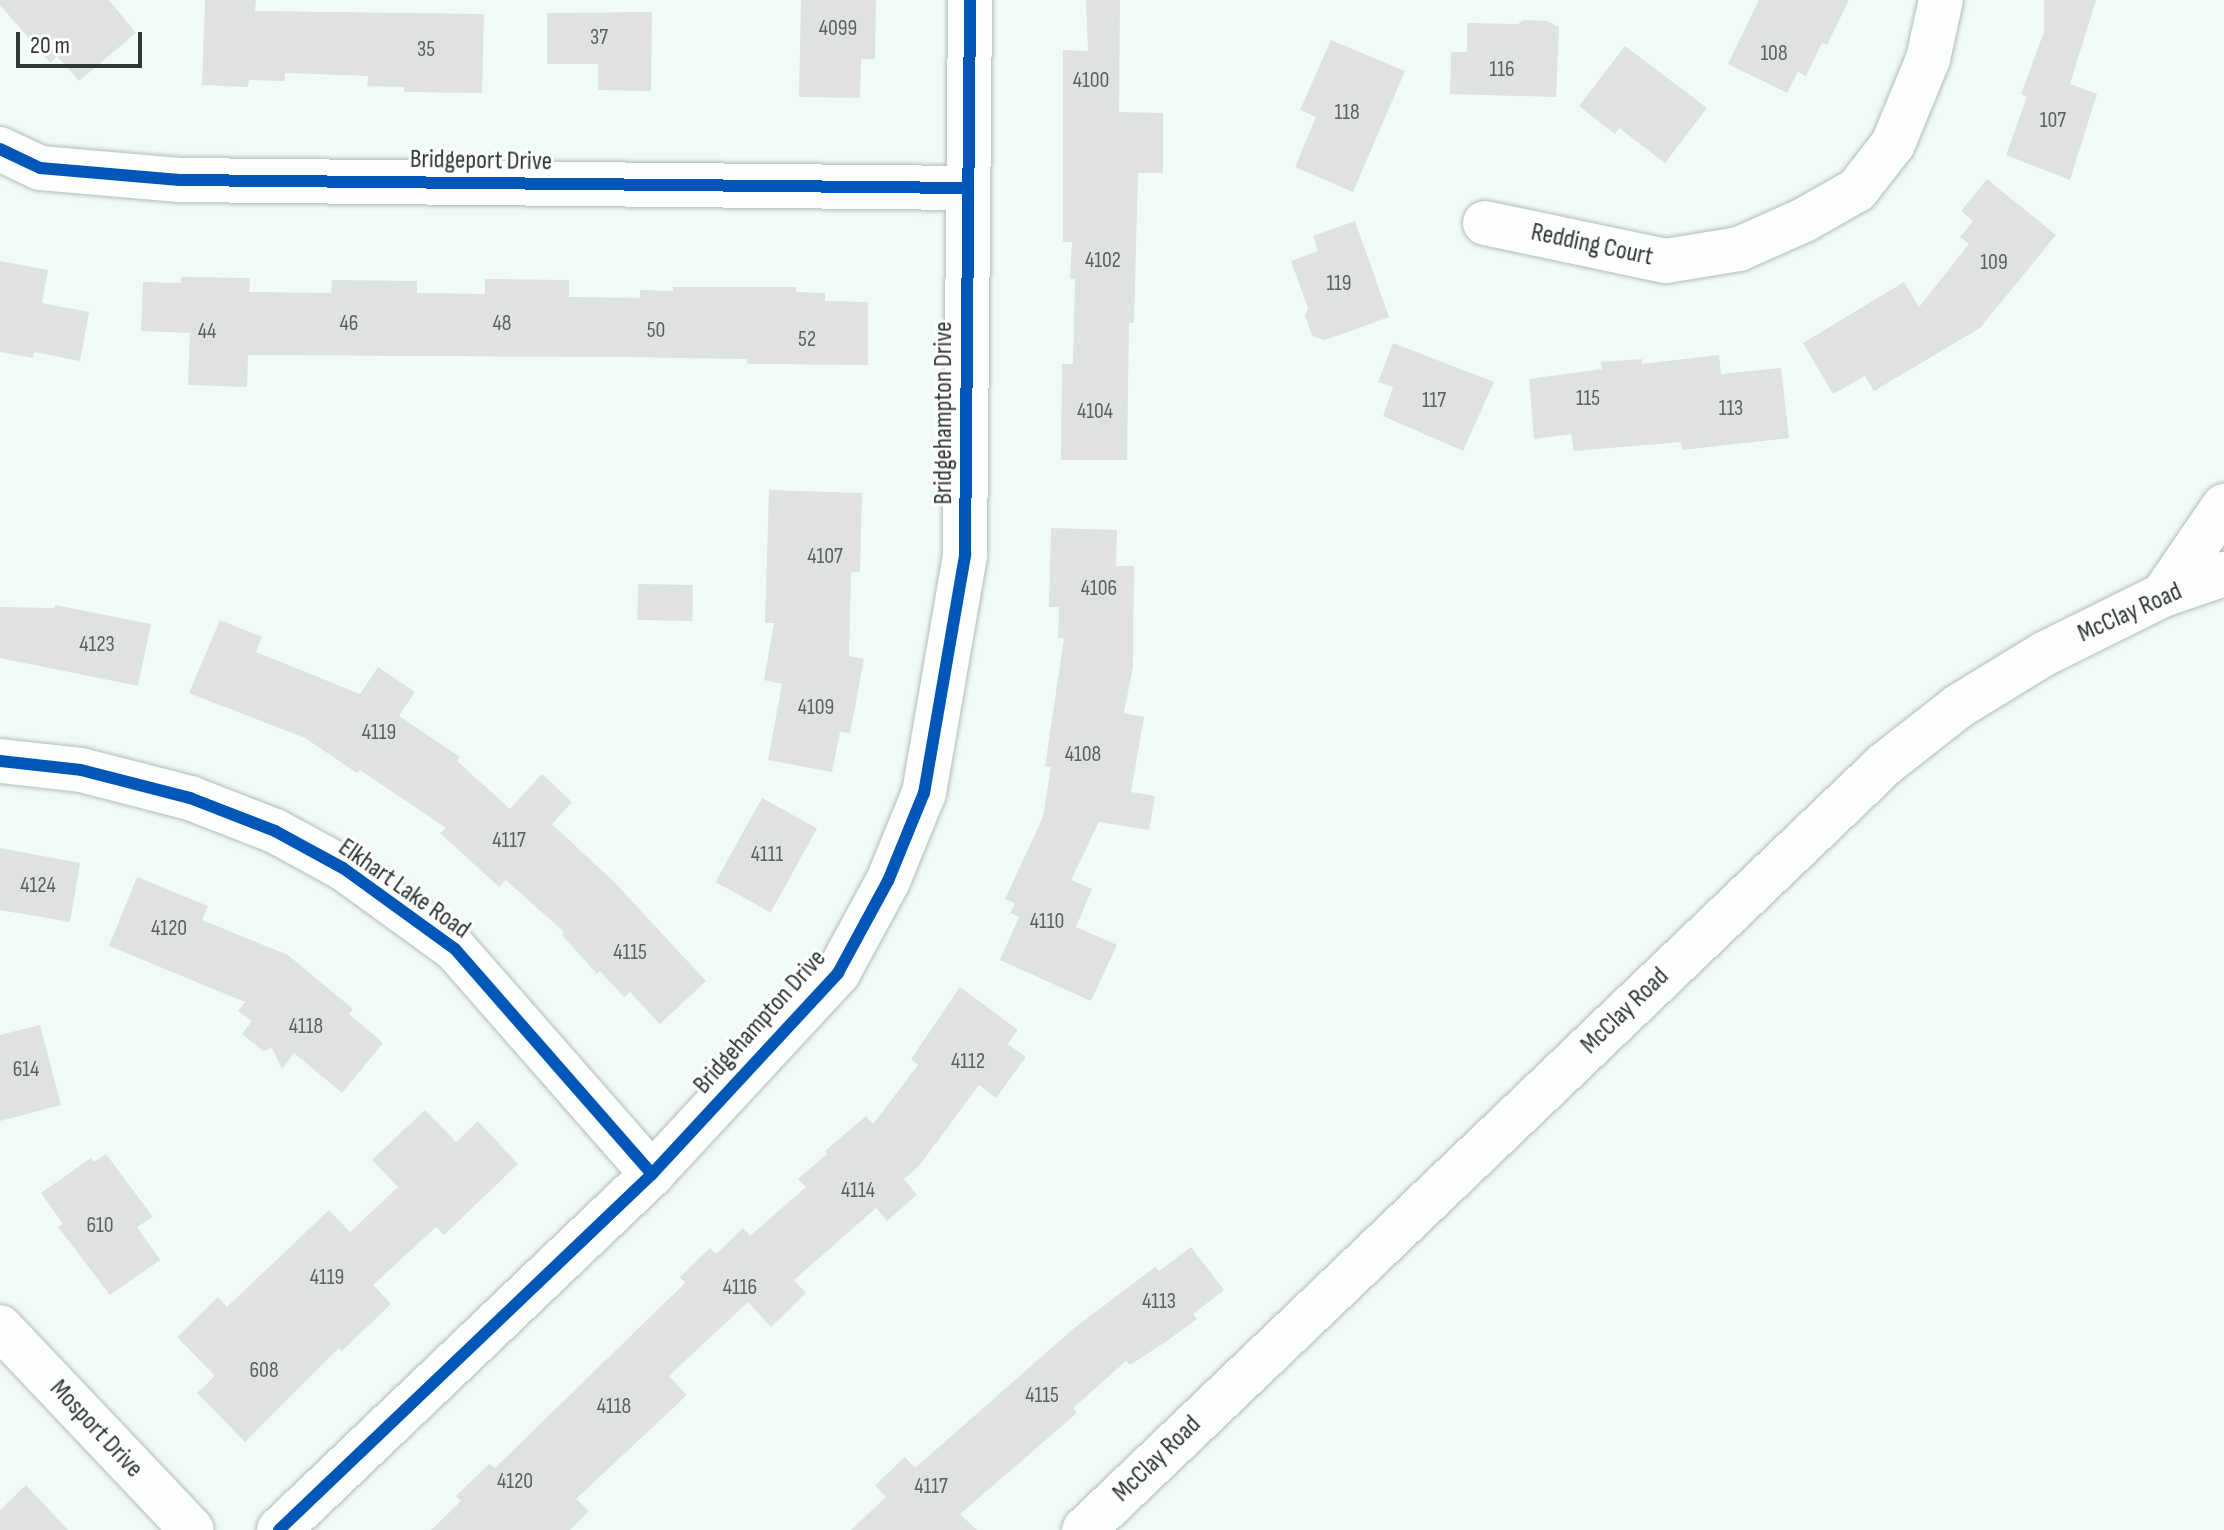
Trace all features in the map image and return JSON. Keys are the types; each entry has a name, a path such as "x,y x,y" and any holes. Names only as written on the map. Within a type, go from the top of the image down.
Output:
{"street":[{"name":"Bridgehampton Drive","path":"279,1530 652,1174 838,973 888,881 924,793 965,555 970,0"},
{"name":"Redding Court","path":"1485,223 1666,261 1739,249 1804,220 1857,190 1893,144 1928,59 1941,0"},
{"name":"Bridgeport Drive","path":"0,149 40,168 179,180 967,188"},
{"path":"2163,595 2224,506"},
{"name":"McClay Road","path":"1098,1525 1885,764 1959,706 2044,654 2163,595 2224,574"},
{"name":"Elkhart Lake Road","path":"0,761 81,770 190,798 275,831 343,868 455,949 652,1174"},
{"name":"Mosport Drive","path":"0,1327 192,1530"}],"building":[{"path":"0,0 109,0 136,33 79,81 57,56 50,63 0,5"},
{"path":"205,0 256,0 255,11 484,14 482,93 404,92 404,87 367,86 368,76 285,73 285,81 249,80 248,87 202,85"},
{"path":"801,0 876,0 875,59 861,59 860,98 799,97"},
{"path":"1086,0 1120,0 1119,112 1163,113 1163,173 1138,173 1134,323 1129,323 1127,460 1061,460 1062,364 1073,364 1075,279 1070,279 1072,242 1063,242 1063,50 1088,51"},
{"path":"1759,0 1849,0 1827,45 1822,43 1806,76 1798,72 1787,93 1728,64"},
{"path":"2044,0 2096,0 2070,84 2097,94 2070,180 2006,155 2027,97 2021,94 2044,32"},
{"path":"652,12 651,91 598,90 598,64 547,64 547,13"},
{"path":"1523,20 1547,21 1559,27 1556,97 1450,94 1451,52 1467,52 1467,23 1518,24"},
{"path":"1331,40 1405,71 1353,192 1295,167 1316,117 1300,110"},
{"path":"1625,46 1707,108 1665,163 1619,128 1615,134 1579,106"},
{"path":"1987,179 2056,235 1980,328 1874,391 1865,376 1833,394 1803,343 1904,282 1919,307 1969,244 1960,237 1973,221 1961,211"},
{"path":"1355,221 1389,317 1325,340 1312,336 1305,315 1308,308 1291,261 1318,251 1313,236"},
{"path":"0,261 48,270 42,303 89,312 80,361 34,352 33,358 0,352"},
{"path":"181,277 250,278 249,292 331,293 332,280 417,281 417,293 485,294 485,279 569,280 569,297 640,298 640,290 673,291 673,287 796,287 796,292 825,293 825,301 868,302 868,365 747,364 747,359 623,357 248,355 247,387 188,385 190,333 141,331 143,282 181,283"},
{"path":"1393,343 1494,382 1463,451 1383,416 1393,387 1378,382"},
{"path":"1719,355 1721,374 1781,368 1789,438 1682,450 1681,442 1574,451 1571,434 1534,439 1529,379 1602,369 1601,362 1642,359 1642,364"},
{"path":"769,490 862,493 860,572 851,572 849,656 864,659 850,733 840,732 832,772 768,760 782,684 764,680 774,623 765,623"},
{"path":"1051,528 1117,530 1116,566 1134,566 1133,666 1124,713 1144,717 1131,792 1155,796 1149,830 1099,822 1071,880 1092,889 1076,927 1117,945 1091,1001 1000,960 1019,917 1010,913 1015,903 1005,899 1043,817 1051,767 1045,767 1064,638 1058,638 1059,607 1049,607"},
{"path":"638,584 693,585 692,621 637,620"},
{"path":"55,605 151,624 138,686 0,658 0,607 54,608"},
{"path":"220,620 262,637 256,652 360,694 378,667 415,692 399,716 460,757 457,761 510,809 542,774 572,802 552,824 615,883 706,981 660,1024 630,992 624,997 600,971 597,974 562,935 564,932 506,880 499,887 440,833 446,828 360,770 357,773 305,738 189,693"},
{"path":"762,798 817,829 771,913 715,882"},
{"path":"0,848 80,863 70,922 0,910"},
{"path":"137,877 208,906 202,920 288,955 353,1009 349,1014 383,1043 342,1093 294,1053 282,1069 272,1048 263,1051 242,1034 252,1021 238,1011 245,1002 109,946"},
{"path":"960,987 1018,1030 1008,1044 1026,1057 996,1098 979,1085 919,1166 904,1179 917,1195 887,1221 876,1208 794,1280 806,1293 771,1327 748,1302 669,1376 687,1395 576,1499 589,1511 570,1530 431,1530 461,1501 456,1496 489,1464 495,1468 685,1283 680,1277 710,1248 716,1254 743,1228 750,1236 806,1187 798,1179 827,1154 825,1151 866,1116 873,1124 918,1065 911,1059"},
{"path":"40,1025 61,1105 0,1121 0,1035"},
{"path":"425,1110 456,1142 478,1121 518,1164 444,1235 436,1227 373,1285 391,1304 342,1351 339,1348 245,1442 197,1393 215,1376 177,1337 218,1297 227,1307 329,1210 350,1232 398,1187 372,1160"},
{"path":"106,1154 153,1217 137,1227 160,1260 110,1295 58,1227 63,1224 41,1193 91,1158 94,1162"},
{"path":"1191,1247 1224,1290 1193,1314 1197,1319 1167,1341 1130,1365 1126,1361 1073,1408 1077,1413 960,1514 977,1530 851,1530 886,1497 875,1485 905,1457 915,1468 1073,1329 1155,1267 1159,1271"},
{"path":"26,1485 68,1530 0,1530 0,1510"}],"cycle path":[{"path":"279,1530 652,1174 838,973 888,881 924,793 965,555 970,0"},
{"path":"0,149 40,168 179,180 967,188"},
{"path":"0,761 81,770 190,798 275,831 343,868 455,949 652,1174"}]}
